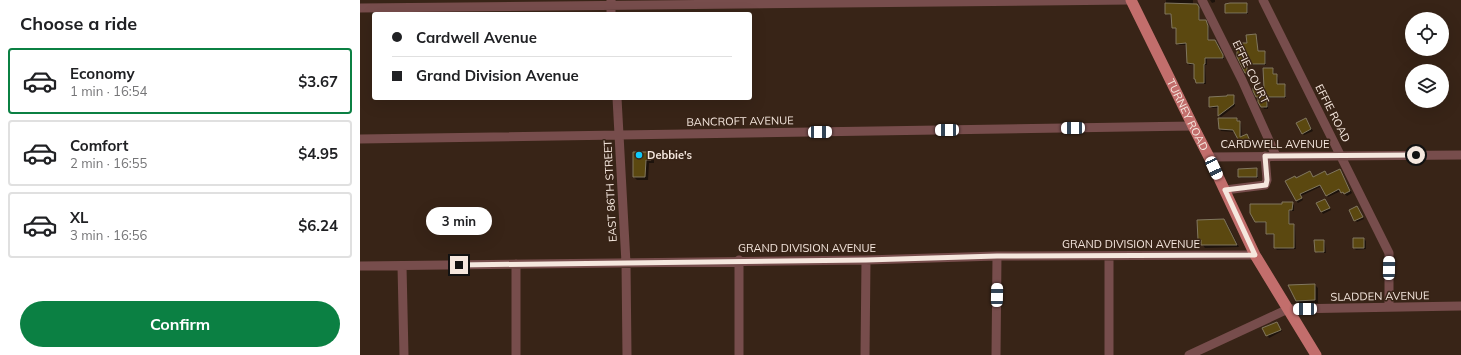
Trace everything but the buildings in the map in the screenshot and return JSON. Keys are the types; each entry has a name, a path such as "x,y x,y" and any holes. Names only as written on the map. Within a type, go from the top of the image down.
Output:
{"main road":[{"name":"TURNEY ROAD","path":"1131,0 1209,157 1255,255 1316,355"}],"street":[{"path":"360,8 1131,0"},
{"name":"EFFIE COURT","path":"1202,0 1242,80 1276,156"},
{"name":"EFFIE ROAD","path":"1263,0 1389,253 1389,307"},
{"name":"EAST 86TH STREET","path":"617,100 626,263 626,355"},
{"name":"BANCROFT AVENUE","path":"360,138 1193,126"},
{"name":"CARDWELL AVENUE","path":"1209,157 1461,155"},
{"path":"1225,190 1266,185 1265,156"},
{"name":"GRAND DIVISION AVENUE","path":"360,266 626,263 739,260 866,260 997,256 1255,255"},
{"path":"996,355 997,256"},
{"path":"1109,256 1109,355"},
{"path":"739,260 740,355"},
{"path":"866,260 866,355"},
{"path":"516,264 516,355"},
{"path":"402,266 404,355"},
{"name":"SLADDEN AVENUE","path":"1189,355 1288,309 1461,306"}],"place":[{"name":"Debbie's","path":"639,155"}],"route":[{"path":"459,265 739,260 866,260 997,256 1255,255 1225,190 1266,185 1265,156 1416,155"}]}
